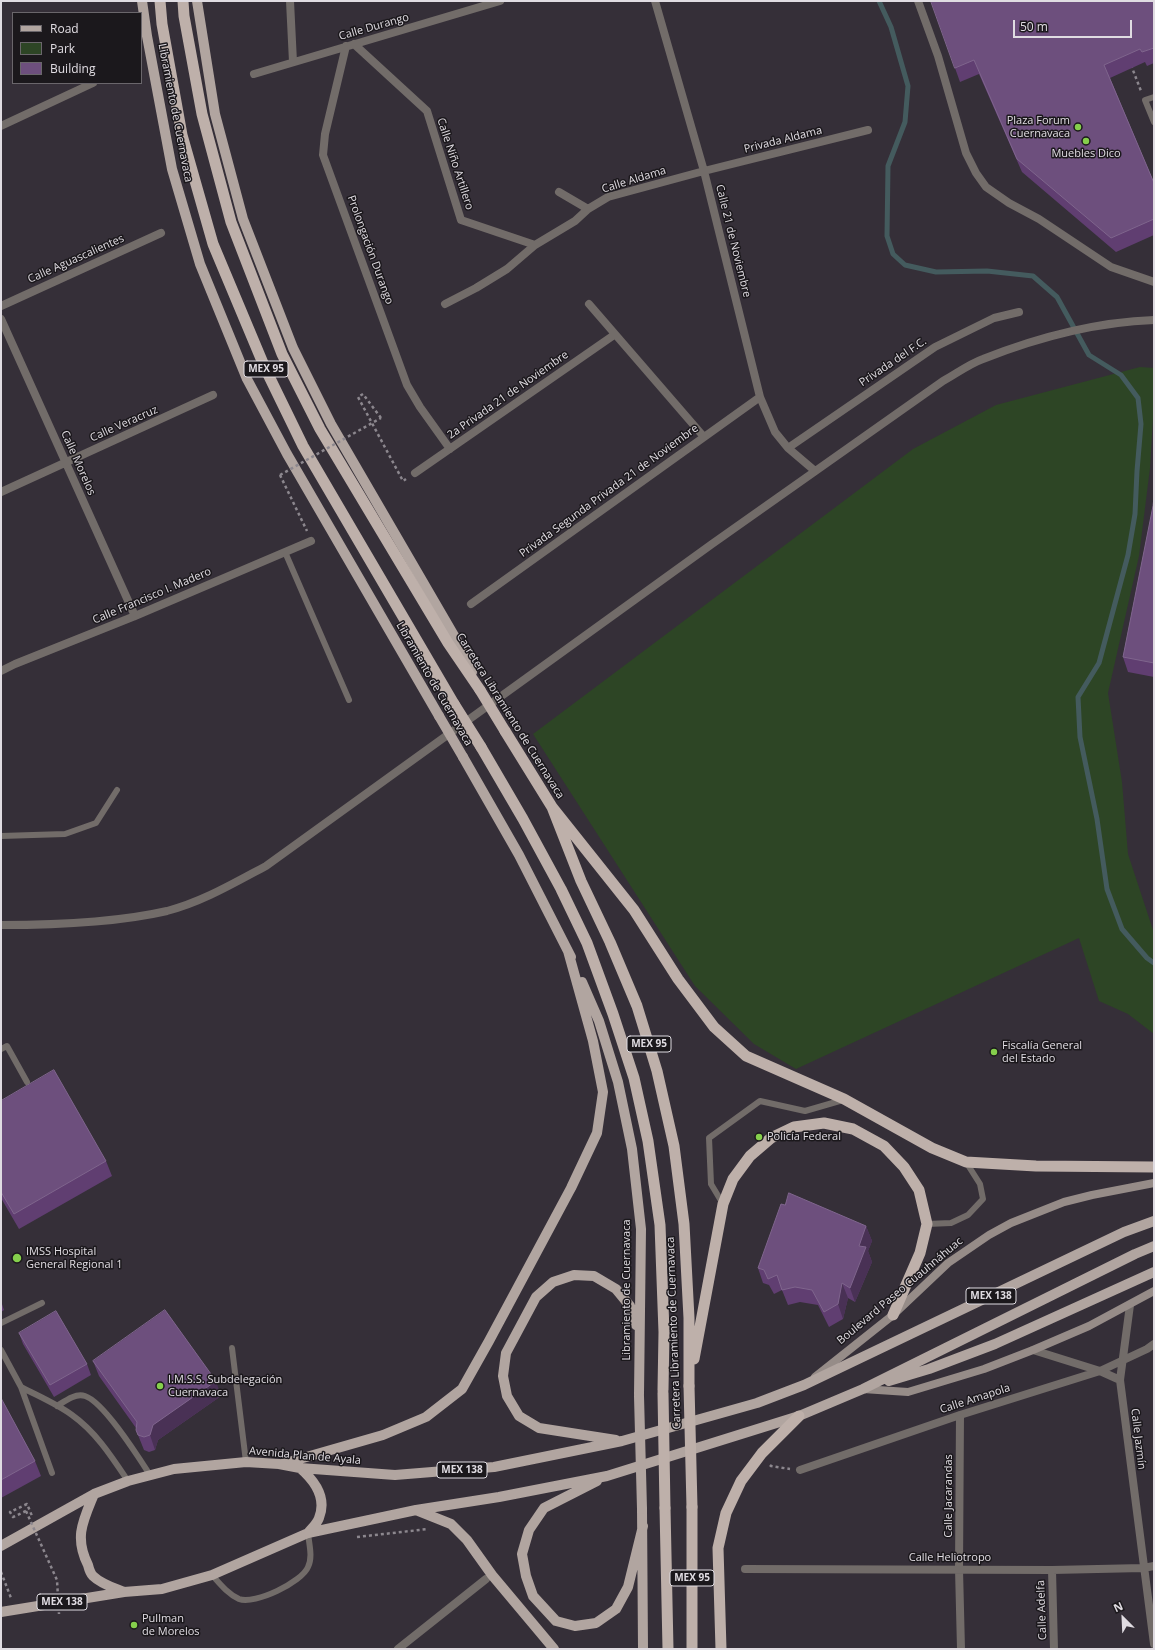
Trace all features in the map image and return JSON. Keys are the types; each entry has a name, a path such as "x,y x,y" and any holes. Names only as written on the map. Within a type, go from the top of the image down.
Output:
{"highway":[{"name":"Carretera Libramiento de Cuernavaca","path":"160,1 162,24 182,135 216,252 265,368 304,446 454,704 481,747 546,861 587,943 613,1014 634,1078 648,1141 660,1226 664,1332 663,1392 668,1649"},
{"name":"Carretera Libramiento de Cuernavaca","path":"183,1 184,16 202,114 231,222 282,354 320,429 448,643 480,690 552,807 581,881 610,942 637,1006 657,1071 674,1146 684,1224 689,1318 692,1507 692,1649"},
{"path":"552,807 634,910 678,979 714,1027 746,1056 844,1099 932,1148 966,1162 1036,1166 1154,1167"},
{"path":"689,1386 723,1204 733,1179 750,1156 771,1138 794,1127 824,1123 853,1129 884,1146 904,1166 919,1190 927,1224 920,1253 893,1315"},
{"path":"721,1649 718,1548 726,1513 741,1480 762,1453 799,1416"}],"main road":[{"name":"Libramiento de Cuernavaca","path":"142,1 147,36 172,168 200,264 244,372 287,454 519,855 568,951 599,1021 618,1082 632,1149 640,1229 639,1395 643,1526 643,1649"},
{"name":"MEX 95","path":"197,1 215,114 241,212 293,348 331,424 456,639 480,690"},
{"path":"279,1464 383,1435 426,1417 462,1389 571,1188 597,1133 604,1092 593,1041 568,951"},
{"name":"Boulevard Paseo Cuauhnáhuac","path":"804,1385 893,1315 948,1263 968,1248 1011,1222 1064,1202 1154,1183"},
{"name":"Boulevard Paseo Cuauhnáhuac","path":"622,1441 757,1403 804,1385 1124,1232 1154,1221"},
{"name":"MEX 138","path":"1,1612 124,1592 162,1589 212,1575 308,1533 416,1510 499,1497 607,1476 799,1416 863,1389 974,1333 1154,1246"},
{"path":"863,1389 929,1369 995,1344 1154,1272"},
{"path":"622,1441 539,1428 520,1416 507,1396 503,1376 506,1353 536,1297 552,1282 574,1275 594,1276 616,1289 630,1306 639,1333"},
{"name":"MEX 138","path":"863,1389 908,1392 984,1368 1033,1350 1089,1326 1154,1291"},
{"name":"Avenida Plan de Ayala","path":"1,1546 94,1494 128,1481 174,1469 246,1462 279,1464 300,1468 395,1475 494,1467 622,1441"},
{"path":"300,1468 311,1478 319,1491 322,1505 319,1519 308,1533"},
{"path":"607,1476 544,1508 529,1530 522,1554 526,1576 533,1596 556,1622 575,1626 596,1623 616,1610 628,1587 643,1526"},
{"path":"94,1494 83,1519 80,1537 84,1558 93,1576 107,1585 124,1592"},
{"path":"416,1510 451,1524 467,1540 492,1574 554,1649"}],"street":[{"path":"290,1 293,62"},
{"name":"Calle Durango","path":"254,74 500,1"},
{"name":"Calle 21 de Noviembre","path":"655,1 704,171 760,397 775,432 788,448 815,471"},
{"path":"918,1 938,56 966,153 976,174 986,187 1009,203 1039,218 1112,267 1154,282"},
{"name":"Calle Niño Artillero","path":"350,45 427,111 462,220 535,245"},
{"name":"Prolongación Durango","path":"350,45 324,134 323,155 407,385 420,407 450,449"},
{"path":"1,126 91,84"},
{"name":"Privada Aldama","path":"704,171 868,130"},
{"name":"Calle Aldama","path":"535,245 575,221 588,209 608,197 704,171"},
{"path":"559,192 588,209"},
{"name":"Calle Aguascalientes","path":"1,306 161,233"},
{"path":"446,304 476,288 500,272 535,245"},
{"path":"589,304 614,335 704,437"},
{"name":"Privada del F.C.","path":"788,448 935,347 994,318 1020,312"},
{"name":"Calle Morelos","path":"1,319 135,616"},
{"path":"1,925 32,925 103,921 167,911 218,892 266,866 815,471 943,381 982,359 1027,344 1101,325 1154,320"},
{"name":"2a Privada 21 de Noviembre","path":"415,473 614,335"},
{"name":"Calle Veracruz","path":"1,492 213,395"},
{"name":"Privada Segunda Privada 21 de Noviembre","path":"471,604 760,397"},
{"name":"Calle Francisco I. Madero","path":"1,672 15,664 135,616 311,541"},
{"name":"Calle Jazmín","path":"1130,1305 1120,1380 1143,1568 1154,1644"},
{"name":"Calle Amapola","path":"800,1470 960,1415 1100,1371 1122,1362 1154,1344"},
{"path":"1033,1350 1100,1371 1120,1380"},
{"name":"Calle Jacarandas","path":"960,1415 959,1569 961,1649"},
{"name":"Calle Heliotropo","path":"745,1569 1052,1570 1143,1568 1154,1566"},
{"name":"Calle Adelfa","path":"1052,1570 1054,1649"},
{"path":"398,1649 486,1579"}],"lane":[{"path":"1154,97 1145,100 1154,122"},
{"path":"284,552 349,700"},
{"path":"1,836 65,834 96,823 117,790"},
{"path":"1,1049 7,1046 27,1082"},
{"path":"723,1204 711,1184 709,1138 760,1101 805,1111 844,1099"},
{"path":"927,1224 951,1223 968,1215 983,1199 980,1184 966,1162"},
{"path":"1,1324 42,1304"},
{"path":"232,1348 246,1462"},
{"path":"1,1350 21,1387 52,1473"},
{"path":"21,1387 73,1415 88,1428 109,1452 128,1481"},
{"path":"57,1406 77,1396 85,1396 93,1400 116,1426 150,1475"},
{"path":"212,1575 225,1590 241,1600 253,1600 291,1584 302,1576 309,1566 310,1553 308,1533"}],"path":[{"path":"1128,58 1145,100"},
{"path":"311,541 280,476 380,418 363,394 358,397 403,481 415,473"},
{"path":"762,1453 771,1466 800,1470"},
{"path":"27,1504 10,1512 13,1518 26,1511 57,1580 59,1614"},
{"path":"354,1537 433,1530"},
{"path":"1,1572 15,1609"}],"green space":[{"path":"1140,367 1154,368 1154,402 1150,468 1139,556 1108,693 1122,782 1128,854 1154,933 1154,1034 1128,1014 1099,1001 1079,938 796,1069 754,1044 695,986 533,734 913,449 996,405"}],"building":[{"name":"Plaza Forum Cuernavaca","path":"931,1 1154,1 1154,48 1142,52 1140,49 1104,65 1154,183 1154,219 1111,238 1017,159 974,60 955,68"},
{"path":"1154,497 1154,663 1123,657"},
{"path":"54,1070 106,1161 14,1214 1,1192 1,1101"},
{"path":"789,1193 866,1226 859,1246 866,1247 850,1288 842,1283 838,1304 824,1312 812,1290 795,1287 782,1290 777,1275 768,1279 764,1270 758,1268 781,1204 785,1205"},
{"name":"I.M.S.S. Subdelegación Cuernavaca","path":"165,1310 216,1381 153,1425 150,1435 144,1437 138,1435 136,1430 137,1422 93,1361"},
{"path":"56,1311 87,1364 50,1385 19,1333"},
{"path":"1,1398 35,1461 1,1480"}],"waterway":[{"path":"879,1 891,27 908,86 905,122 888,166 887,236 893,254 905,265 936,272 987,271 1033,276 1057,297 1089,355 1121,375 1138,398 1141,424 1135,514 1128,555 1099,663 1078,697 1080,737 1097,819 1107,889 1122,929 1147,958 1154,963"}],"place":[{"name":"Plaza Forum Cuernavaca","path":"1078,127"},
{"name":"Muebles Dico","path":"1086,141"},
{"name":"Fiscalía General del Estado","path":"994,1052"},
{"name":"Policía Federal","path":"759,1137"},
{"name":"IMSS Hospital General Regional 1","path":"17,1258"},
{"name":"I.M.S.S. Subdelegación Cuernavaca","path":"160,1386"},
{"name":"Pullman de Morelos","path":"134,1625"}]}
